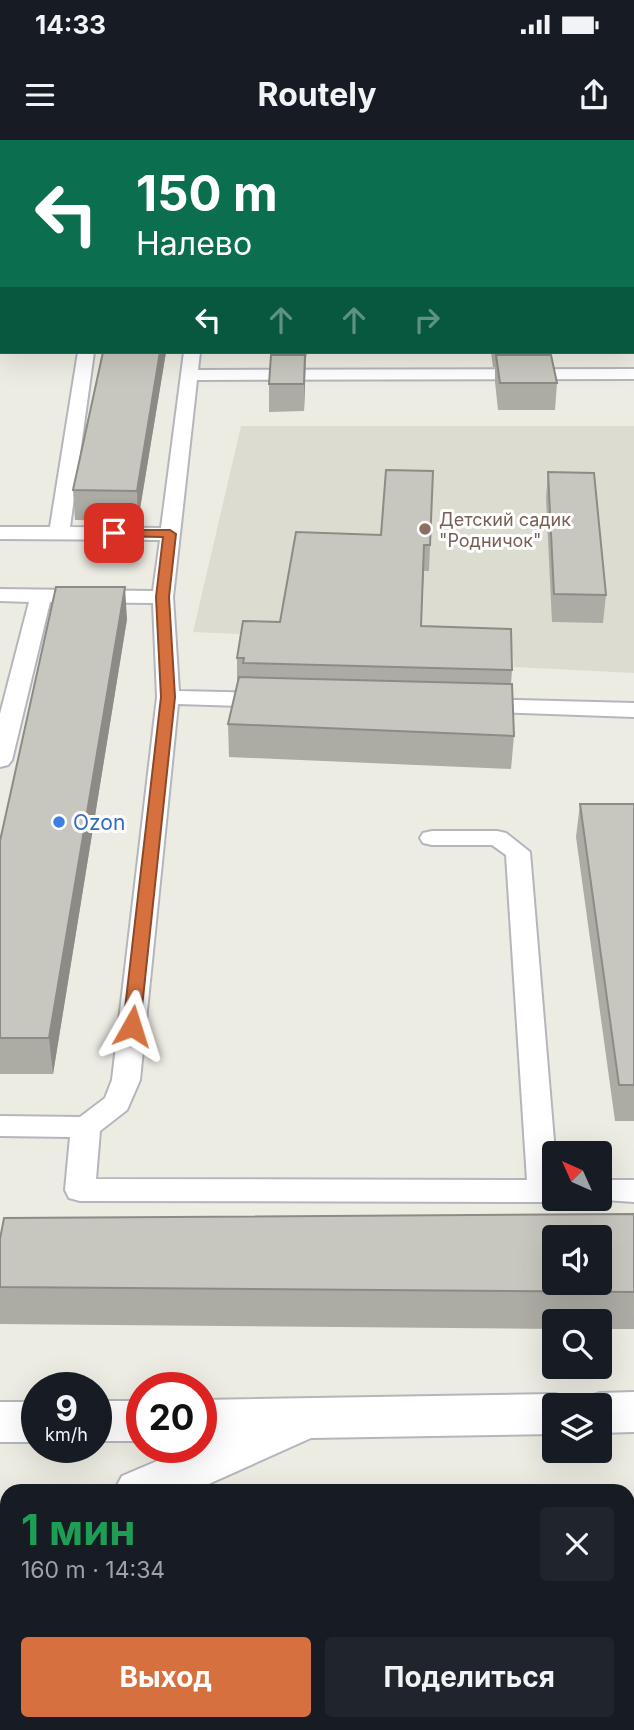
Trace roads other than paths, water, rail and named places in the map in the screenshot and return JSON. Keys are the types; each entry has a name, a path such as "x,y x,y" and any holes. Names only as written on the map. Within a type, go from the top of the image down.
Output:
{"street":[{"path":"612,1413 634,1412"},
{"path":"217,1420 542,1414"},
{"path":"157,1484 306,1420"},
{"path":"0,1422 21,1422"}],"lane":[{"path":"59,533 86,354"},
{"path":"0,1126 86,1127 117,1102 126,1080 168,697 163,597 192,354"},
{"path":"473,354 477,374"},
{"path":"189,375 634,374"},
{"path":"0,533 170,534"},
{"path":"0,595 163,597"},
{"path":"0,760 41,595"},
{"path":"168,697 292,700"},
{"path":"456,705 634,710"},
{"path":"432,838 497,838 518,852 544,1141"},
{"path":"86,1127 80,1190 542,1191"},
{"path":"612,1191 634,1191"}],"place":[{"name":"Детский садик \"Родничок\"","path":"425,529"},
{"name":"Ozon","path":"59,822"}]}
